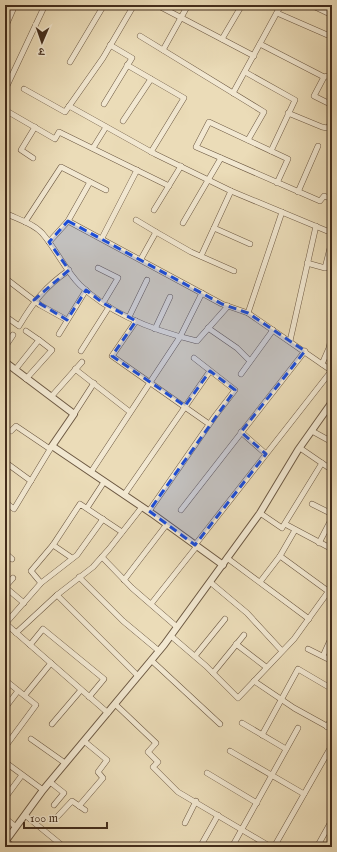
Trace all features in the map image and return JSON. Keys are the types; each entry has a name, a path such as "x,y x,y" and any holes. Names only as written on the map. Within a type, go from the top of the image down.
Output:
{"street":[{"path":"5,28 16,5"},
{"path":"5,88 45,5"},
{"path":"70,62 104,5"},
{"path":"24,89 65,112 110,46 134,5"},
{"path":"158,5 254,56"},
{"path":"163,50 188,5"},
{"path":"222,39 242,5"},
{"path":"233,93 281,5"},
{"path":"311,5 332,15"},
{"path":"277,13 332,37"},
{"path":"140,36 264,112 248,140"},
{"path":"260,44 324,76 330,75 332,72"},
{"path":"104,104 132,58 110,46"},
{"path":"128,65 184,98 151,152"},
{"path":"245,72 295,100 271,151"},
{"path":"324,76 314,96 332,105"},
{"path":"123,121 151,79"},
{"path":"69,106 151,152 208,180 332,233"},
{"path":"5,110 55,139 60,132 169,186"},
{"path":"288,113 330,128 332,120"},
{"path":"277,183 288,159 209,122 196,147 277,183 320,201 324,196 332,199"},
{"path":"33,158 21,150 35,127"},
{"path":"93,148 106,127"},
{"path":"298,192 318,146"},
{"path":"183,223 221,158"},
{"path":"154,210 181,166"},
{"path":"25,222 61,167 106,190"},
{"path":"102,238 137,170"},
{"path":"49,242 68,221 90,182"},
{"path":"201,256 231,191"},
{"path":"248,313 282,212"},
{"path":"5,213 42,232 79,284 86,290 109,307 155,329 197,341 228,306"},
{"path":"136,220 201,256 234,271"},
{"path":"68,221 142,259 202,293 228,306 248,313 332,370 151,604"},
{"path":"290,341 316,226"},
{"path":"214,228 250,244"},
{"path":"142,259 156,232"},
{"path":"307,262 325,268 332,240"},
{"path":"98,268 118,278 103,303"},
{"path":"5,316 19,326 34,300 54,280 69,270"},
{"path":"5,278 34,300 67,320"},
{"path":"129,317 147,280"},
{"path":"59,334 86,290"},
{"path":"91,472 180,337 202,293"},
{"path":"155,329 170,297"},
{"path":"81,351 109,307"},
{"path":"136,321 112,356 209,424"},
{"path":"208,328 237,348 250,361"},
{"path":"241,374 273,330"},
{"path":"26,331 52,350 26,379"},
{"path":"322,364 329,348 332,334"},
{"path":"5,347 14,335"},
{"path":"15,370 38,340"},
{"path":"181,510 304,351"},
{"path":"149,511 209,424 235,390 194,358"},
{"path":"5,362 74,414"},
{"path":"51,397 82,362"},
{"path":"75,369 130,412"},
{"path":"124,495 210,371"},
{"path":"5,502 14,509 51,448 94,383"},
{"path":"14,847 6,842 16,827 43,790 159,651 177,627 260,513 300,448 332,402"},
{"path":"326,411 332,414"},
{"path":"11,431 16,426 91,472 223,564"},
{"path":"312,431 332,442"},
{"path":"241,432 266,454"},
{"path":"300,448 332,470"},
{"path":"5,462 31,481"},
{"path":"260,513 282,528 322,463"},
{"path":"87,508 104,482"},
{"path":"41,583 31,571 52,545 80,504 122,532"},
{"path":"312,504 332,514"},
{"path":"16,633 57,595 79,578 102,557 142,507"},
{"path":"319,543 332,518"},
{"path":"103,519 87,542 72,558 41,583 5,624 108,713"},
{"path":"124,580 167,524"},
{"path":"285,524 332,549"},
{"path":"260,582 280,556 295,530"},
{"path":"52,545 72,558"},
{"path":"5,553 12,559"},
{"path":"170,636 195,656 238,698 282,651 330,593 280,556"},
{"path":"102,557 124,580 177,627"},
{"path":"228,558 309,618"},
{"path":"13,578 5,587 24,603"},
{"path":"79,578 123,622 159,651"},
{"path":"210,582 247,613 282,651"},
{"path":"57,595 138,676"},
{"path":"195,656 225,619"},
{"path":"30,645 43,629 104,679 89,697"},
{"path":"213,673 244,635"},
{"path":"323,656 332,636"},
{"path":"236,644 266,667"},
{"path":"308,649 332,661"},
{"path":"151,660 220,724"},
{"path":"25,696 51,663"},
{"path":"262,735 298,669 332,689"},
{"path":"5,680 36,705 5,747"},
{"path":"254,681 330,728 332,718"},
{"path":"52,724 81,690"},
{"path":"5,708 18,691"},
{"path":"115,704 156,743 148,752 158,762 153,767 178,792 196,801 271,847"},
{"path":"242,723 286,749"},
{"path":"232,847 298,728"},
{"path":"31,739 65,763"},
{"path":"79,806 103,778 98,772 107,760 84,741"},
{"path":"274,847 332,745"},
{"path":"230,751 304,794"},
{"path":"5,762 43,790"},
{"path":"207,773 257,803"},
{"path":"5,798 22,775"},
{"path":"50,782 64,793 54,805"},
{"path":"58,816 72,801 85,810"},
{"path":"185,823 196,801"},
{"path":"25,815 64,847"},
{"path":"200,847 218,815"},
{"path":"5,818 16,827"},
{"path":"317,847 332,820"}],"highlighted area":[{"path":"68,221 222,304 248,313 305,351 241,432 266,454 195,545 149,511 235,390 210,371 185,406 112,356 136,321 103,303 86,290 67,320 34,300 69,270 49,242"}]}
